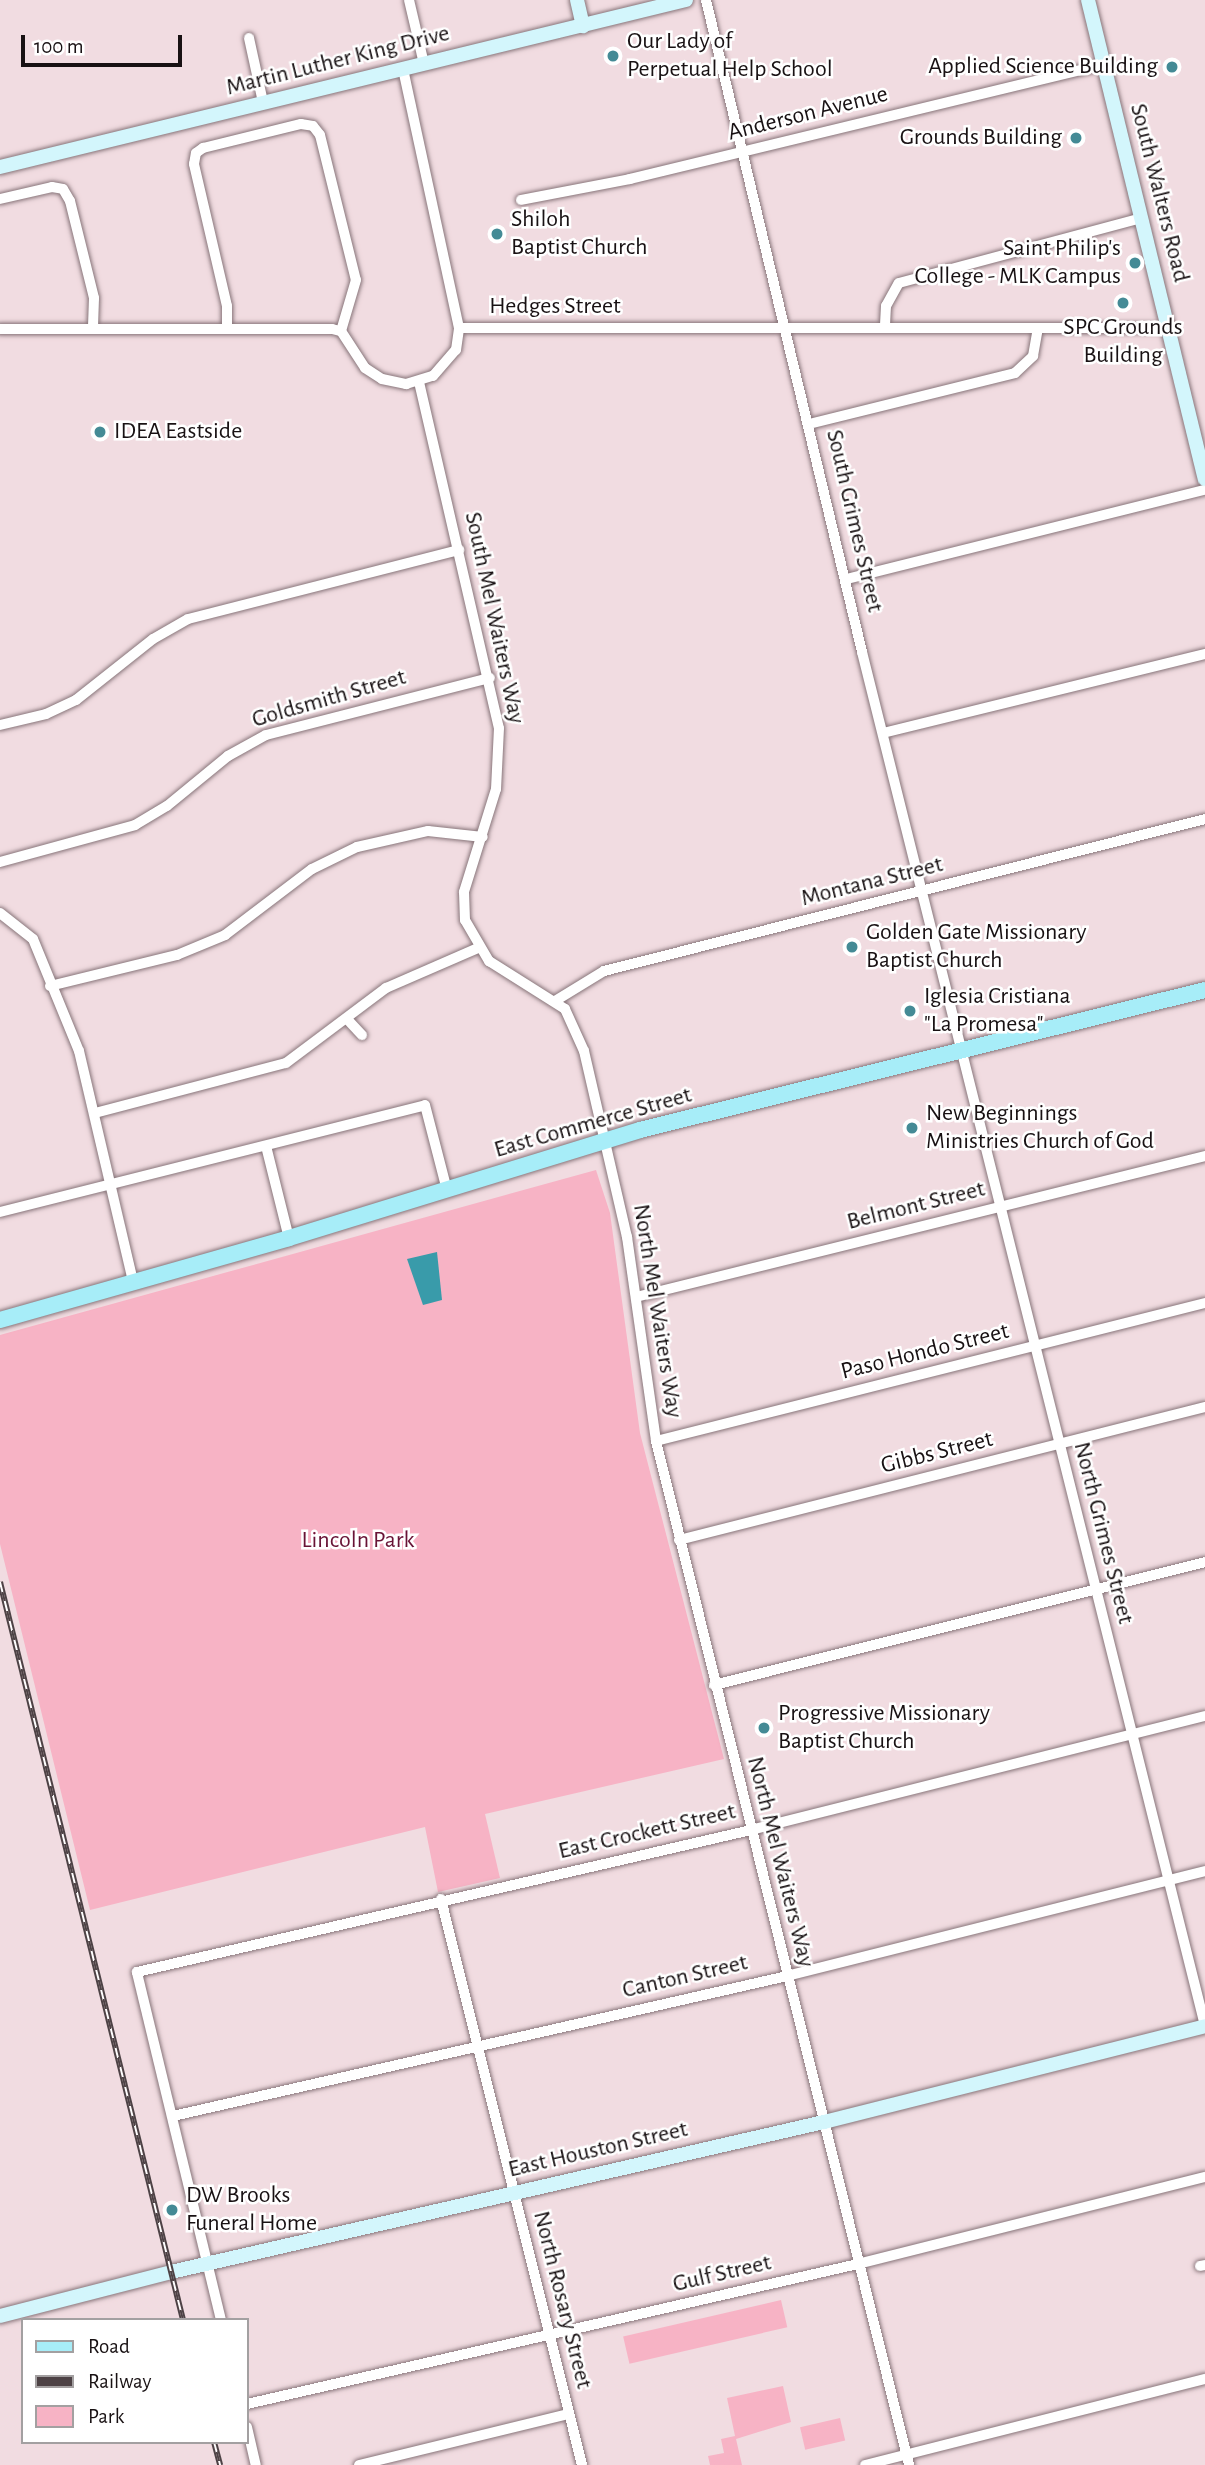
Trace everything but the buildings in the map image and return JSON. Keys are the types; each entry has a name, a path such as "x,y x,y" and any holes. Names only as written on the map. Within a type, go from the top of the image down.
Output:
{"main road":[{"path":"577,0 583,26"},
{"name":"Martin Luther King Drive","path":"0,167 687,0"},
{"name":"South Walters Road","path":"1088,0 1205,478"},
{"name":"East Commerce Street","path":"0,1320 289,1238 605,1141 1205,990"},
{"name":"East Houston Street","path":"0,2316 207,2263 824,2122 1205,2026"}],"street":[{"path":"409,0 424,64"},
{"name":"South Grimes Street","path":"706,0 741,151 788,329 883,733 964,1050"},
{"path":"248,38 263,102"},
{"name":"Anderson Avenue","path":"521,200 741,151 1104,64"},
{"path":"403,69 460,328"},
{"path":"227,327 194,164 197,153 301,124 313,126 320,135 356,280 341,331"},
{"path":"0,200 52,187 63,189 70,201 94,298 93,326"},
{"path":"885,325 886,306 899,283 1141,218"},
{"name":"Hedges Street","path":"419,382 450,361 460,328 788,329 885,325 1168,328"},
{"path":"0,328 227,327 341,331"},
{"path":"809,424 1015,373 1033,356 1038,328"},
{"path":"341,331 372,373 394,383 419,382"},
{"name":"South Mel Waiters Way","path":"419,382 490,678 500,750 492,807 463,906 478,948 503,972 555,1001 578,1032 605,1141"},
{"path":"846,579 1205,490"},
{"path":"0,725 46,714 76,700 153,639 188,619 459,550"},
{"path":"883,733 1205,654"},
{"name":"Goldsmith Street","path":"0,862 135,825 167,806 228,756 266,735 490,678"},
{"name":"Montana Street","path":"555,1001 604,971 1205,819"},
{"path":"50,986 177,955 216,939 253,918 312,869 357,847 428,831 483,837"},
{"path":"0,913 33,939 50,986 79,1051 133,1281"},
{"path":"95,1112 286,1062 414,973 478,948"},
{"path":"347,1019 362,1035"},
{"name":"North Grimes Street","path":"964,1050 1094,1589 1133,1734 1205,2026"},
{"path":"0,1212 425,1105 447,1191"},
{"name":"North Mel Waiters Way","path":"605,1141 636,1297 656,1441 907,2460"},
{"path":"266,1146 289,1238"},
{"name":"Belmont Street","path":"636,1297 1205,1156"},
{"name":"Paso Hondo Street","path":"656,1441 1205,1303"},
{"name":"Gibbs Street","path":"679,1540 1205,1407"},
{"path":"714,1685 1205,1562"},
{"name":"East Crockett Street","path":"173,2116 136,1972 441,1899 751,1830 1205,1716"},
{"name":"Canton Street","path":"173,2116 787,1976 1205,1871"},
{"name":"North Rosary Street","path":"441,1899 582,2465"},
{"path":"173,2116 221,2318"},
{"name":"Gulf Street","path":"248,2404 858,2264 1205,2177"},
{"path":"865,2465 907,2460 1205,2379"},
{"path":"359,2465 569,2414"},
{"path":"248,2431 256,2465"}],"green space":[{"name":"Lincoln Park","path":"596,1170 610,1213 640,1433 724,1759 485,1814 500,1878 438,1892 425,1827 90,1910 0,1544 0,1335"},
{"path":"781,2300 787,2327 629,2364 623,2336"},
{"path":"783,2386 791,2422 736,2439 742,2465 710,2465 708,2456 724,2453 721,2439 735,2436 727,2398"},
{"path":"840,2418 845,2440 805,2450 800,2427"}],"water":[{"path":"437,1252 442,1300 423,1305 407,1259"}],"railway":[{"path":"0,1582 183,2318"},
{"path":"215,2444 220,2465"}],"place":[{"name":"Our Lady of Perpetual Help School","path":"613,56"},
{"name":"Applied Science Building","path":"1172,67"},
{"name":"Grounds Building","path":"1076,138"},
{"name":"Shiloh Baptist Church","path":"497,234"},
{"name":"Saint Philip's College - MLK Campus","path":"1135,263"},
{"name":"SPC Grounds Building","path":"1123,303"},
{"name":"IDEA Eastside","path":"100,432"},
{"name":"Golden Gate Missionary Baptist Church","path":"852,947"},
{"name":"Iglesia Cristiana \"La Promesa\"","path":"910,1011"},
{"name":"New Beginnings Ministries Church of God","path":"912,1128"},
{"name":"Progressive Missionary Baptist Church","path":"764,1728"},
{"name":"DW Brooks Funeral Home","path":"172,2210"}]}
